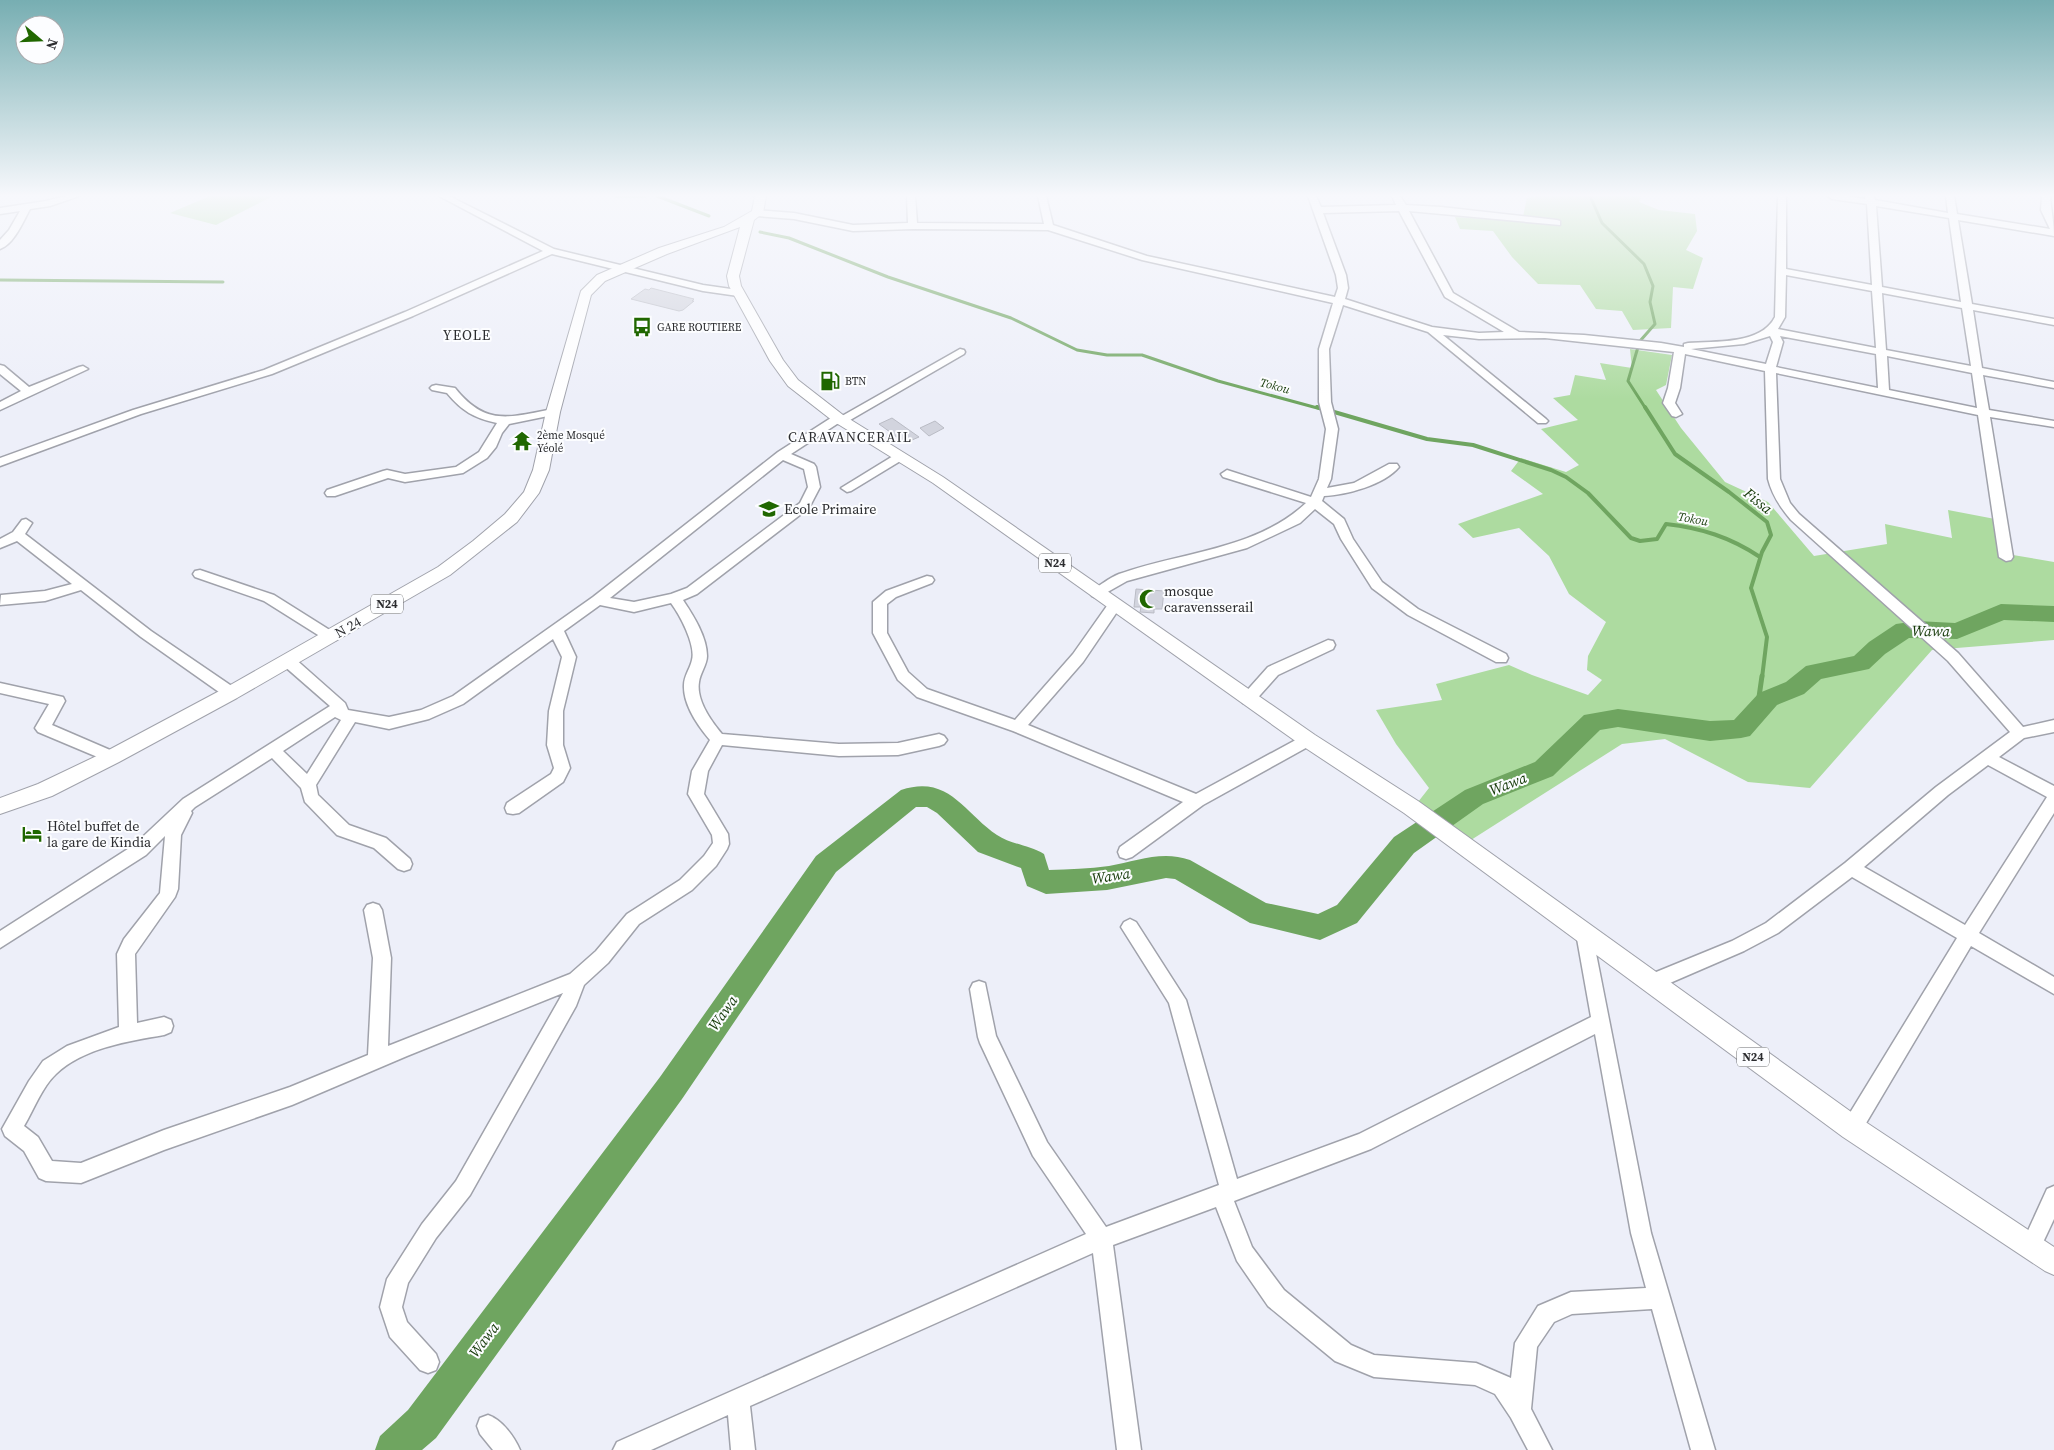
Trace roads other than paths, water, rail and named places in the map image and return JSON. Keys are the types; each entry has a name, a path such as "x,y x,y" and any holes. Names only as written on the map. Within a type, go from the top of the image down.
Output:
{"main road":[{"name":"N24","path":"624,268 634,264"},
{"path":"736,285 741,264"},
{"name":"N 24","path":"0,806 46,790 231,693 444,571 479,545 510,518 531,493 541,470 553,412 585,294 601,278 624,268"},
{"name":"N24","path":"736,285 777,361 793,383 840,420 938,480 1248,699 1411,807 1585,933 1650,983 1852,1128 2054,1262"}],"street":[{"path":"1,460 137,412 268,372 408,314 522,264"},
{"path":"605,264 703,288 736,285"},
{"path":"1171,264 1339,301 1431,330 1479,336 1516,335 1584,338 1660,346 1984,413 2054,424"},
{"path":"1097,593 1122,578 1242,545 1296,520 1317,497 1325,479 1332,429 1325,402 1324,348 1343,288 1337,264"},
{"path":"1433,264 1449,294 1516,335"},
{"path":"1660,346 1717,345 1758,337 1772,330 1780,317 1780,264"},
{"path":"1875,264 1884,392"},
{"path":"1961,264 2006,557"},
{"path":"1780,271 2054,322"},
{"path":"703,288 736,285"},
{"path":"1431,330 1542,421"},
{"path":"1772,330 2054,385"},
{"path":"1772,330 1778,342 1770,369 1774,479 1777,490 1785,505 1816,536 1936,642 1968,673 2020,733"},
{"path":"1676,414 1669,403 1674,388 1680,350"},
{"path":"288,661 345,712 389,724 424,715 458,700 598,600 782,455 960,352"},
{"path":"0,368 28,392"},
{"path":"0,407 28,392 83,369"},
{"path":"436,388 451,390 463,405 485,417 505,421 553,412"},
{"path":"331,493 387,474 405,478 458,470 484,455 490,447 496,432 505,421"},
{"path":"598,600 634,607 674,598 692,591 805,505 814,487 810,467 782,455"},
{"path":"847,488 898,457"},
{"path":"1227,474 1317,497 1340,492 1370,481 1392,467"},
{"path":"1317,497 1340,522 1347,539 1377,585 1413,612 1502,658"},
{"path":"0,544 18,535 26,523"},
{"path":"18,535 146,634 231,693"},
{"path":"200,574 269,598 331,637"},
{"path":"927,580 891,594 880,602 880,633 903,676 922,693 1018,727 1197,801"},
{"path":"0,600 45,596 83,585"},
{"path":"674,598 681,605 697,643 700,657 691,682 691,694 711,733 718,739 839,750 898,750 939,740"},
{"path":"1018,727 1078,658 1114,606"},
{"path":"513,808 557,778 562,768 555,745 556,719 569,656 556,630"},
{"path":"1248,699 1273,671 1328,645"},
{"path":"0,688 58,701 43,728 112,757"},
{"path":"0,940 140,850 189,802 273,750 345,712"},
{"path":"308,785 345,712"},
{"path":"1650,983 1738,946 1772,928 1851,868 1942,791 1986,757 2020,733 2054,726"},
{"path":"164,1026 128,1033 64,1056 48,1068 12,1129 30,1144 46,1171 81,1173 164,1140 292,1096 376,1060 576,980 602,958 633,919 686,885 710,861 720,844 720,834 696,794 700,770 718,739"},
{"path":"1126,852 1197,801 1308,740"},
{"path":"273,750 308,785 311,798 343,830 380,843 404,864"},
{"path":"1986,757 2054,793"},
{"path":"1852,1128 1968,935 2054,800"},
{"path":"128,1033 126,954 130,944 167,897 170,889 173,835 189,802"},
{"path":"1851,868 2054,986"},
{"path":"373,910 382,958 376,1060"},
{"path":"1130,927 1176,1000 1244,1254 1276,1298 1343,1353 1374,1366 1476,1374 1503,1386 1520,1410 1540,1450"},
{"path":"1585,933 1641,1233 1703,1450"},
{"path":"428,1362 398,1329 391,1307 398,1278 429,1231 463,1188 570,1000 576,980"},
{"path":"979,989 987,1037 1040,1149 1102,1240 1126,1447"},
{"path":"625,1450 1070,1252 1364,1142 1601,1021"},
{"path":"2031,1246 2054,1196"},
{"path":"1520,1410 1526,1343 1546,1314 1571,1303 1660,1298"},
{"path":"738,1399 743,1450"},
{"path":"488,1426 508,1450"}],"waterway":[{"name":"Tokou","path":"854,264 888,277 1011,318 1077,350 1107,355 1142,355 1218,381 1321,409"},
{"name":"Fissa","path":"1640,341 1655,324 1650,302 1653,286 1644,264"},
{"path":"0,280 223,282"},
{"name":"Fissa","path":"1638,347 1628,381 1646,409"},
{"name":"Tokou","path":"1317,407 1427,439 1473,445 1551,470 1566,477 1588,493 1631,538 1640,541 1657,539 1666,524 1715,534 1738,544 1760,557"},
{"name":"Fissa","path":"1645,407 1675,454 1729,492 1767,522 1771,535 1762,552 1751,588 1767,637 1762,678"},
{"name":"Wawa","path":"394,1450 422,1424 671,1088 826,864 910,797 931,797 946,805 988,844 1024,856 1034,862 1037,878 1046,882 1107,878 1166,866 1180,868 1260,914 1320,927 1347,914 1404,845 1474,797 1544,769 1593,722 1618,718 1710,731 1741,729 1768,699 1795,688 1814,672 1861,663 1877,648 1904,630 1957,631 2001,612 2054,614"},
{"name":"Fissa","path":"1757,711 1762,676"}],"place":[{"name":"GARE ROUTIERE","path":"642,327"},
{"name":"BTN","path":"830,381"},
{"name":"2ème Mosqué Yéolé","path":"522,441"},
{"name":"Ecole Primaire","path":"769,509"},
{"name":"mosque caravensserail","path":"1149,599"},
{"name":"Hôtel buffet de la gare de Kindia","path":"32,834"}],"district":[{"name":"YEOLE","path":"467,335"},
{"name":"CARAVANCERAIL","path":"850,437"}]}
